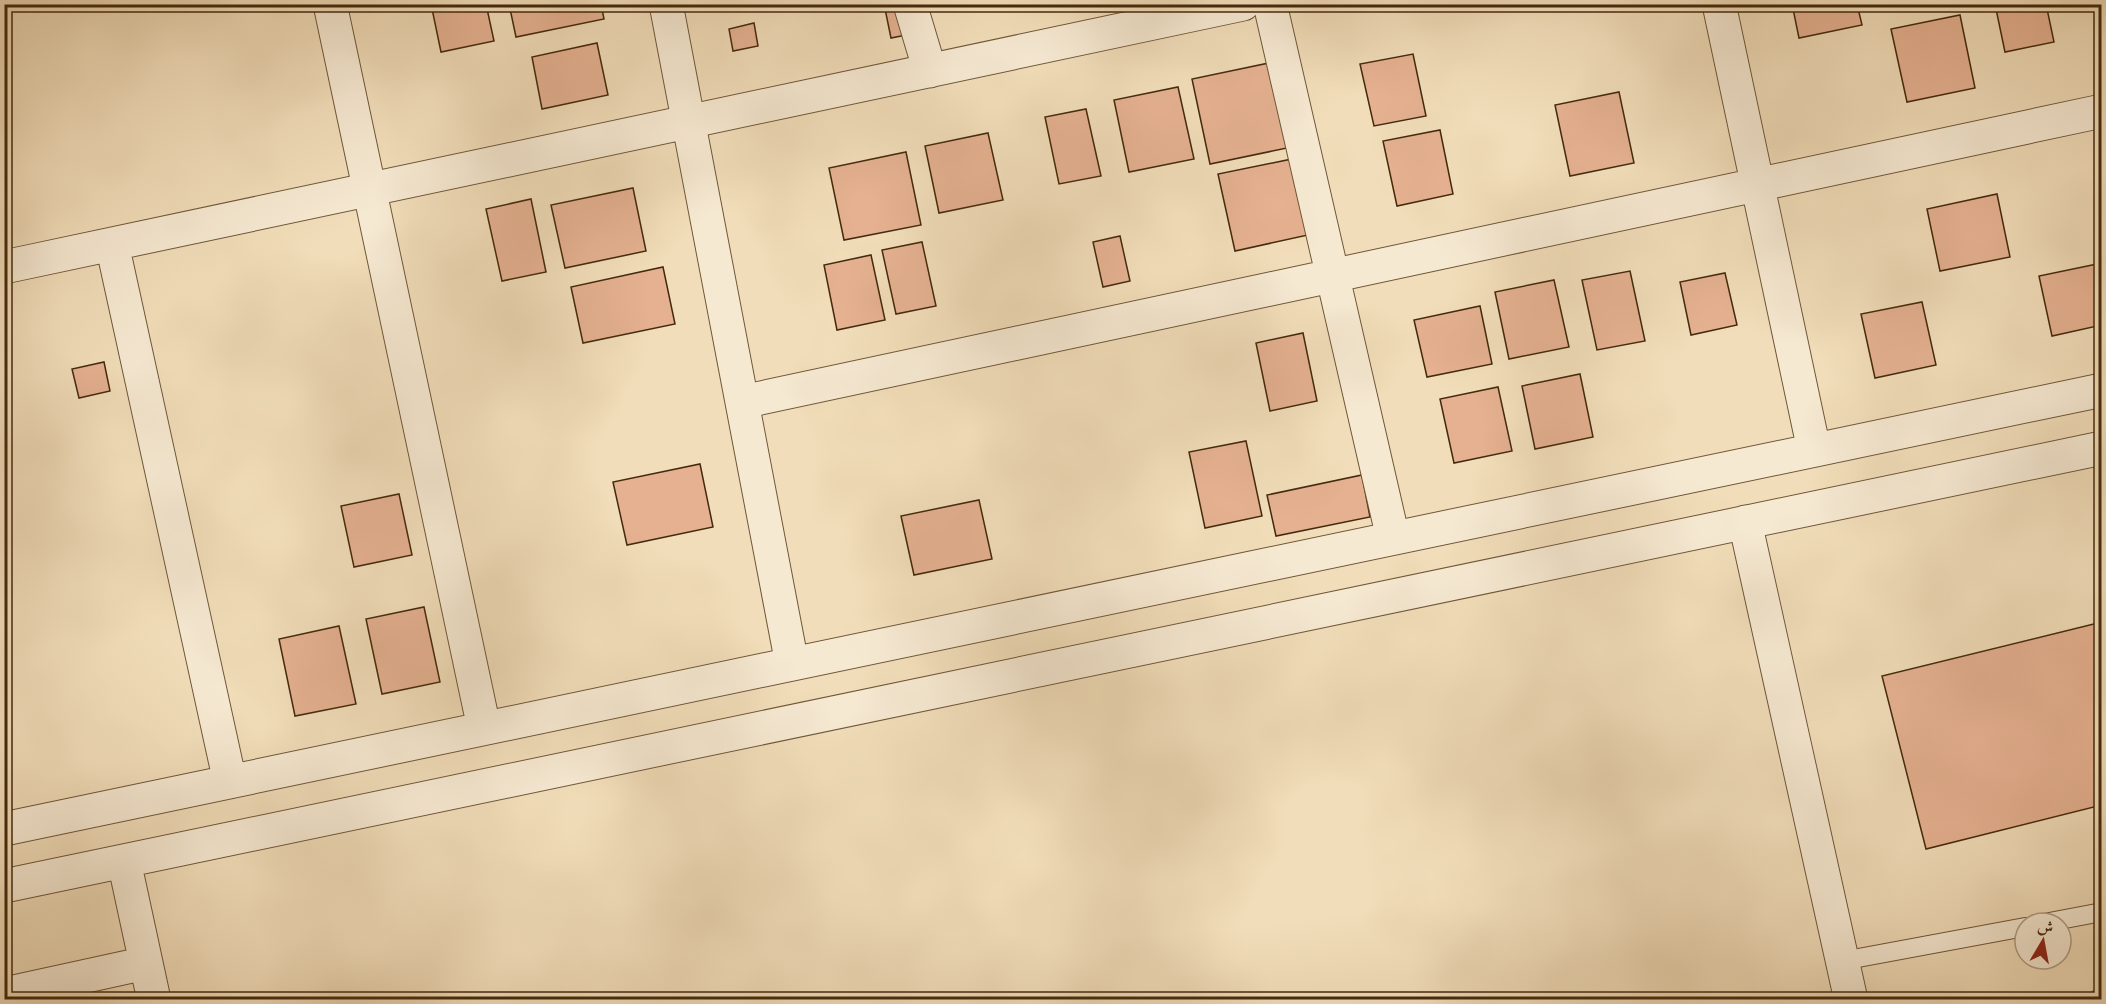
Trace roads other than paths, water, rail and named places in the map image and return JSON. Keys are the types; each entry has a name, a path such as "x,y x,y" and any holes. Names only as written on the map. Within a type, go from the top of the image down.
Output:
{"street":[{"path":"330,4 484,728"},
{"path":"666,4 792,664"},
{"path":"910,4 930,71"},
{"path":"4,267 1243,4"},
{"path":"1270,4 1393,538"},
{"path":"1719,4 1814,450"},
{"path":"742,402 2102,111"},
{"path":"112,244 230,782"},
{"path":"4,829 2102,390"},
{"path":"4,886 2102,448"},
{"path":"1745,522 1851,999"},
{"path":"124,861 154,999"},
{"path":"4,994 146,963"}],"lane":[{"path":"2073,918 2102,912"},
{"path":"1842,962 2013,929"},
{"path":"2096,999 2102,998"}]}
